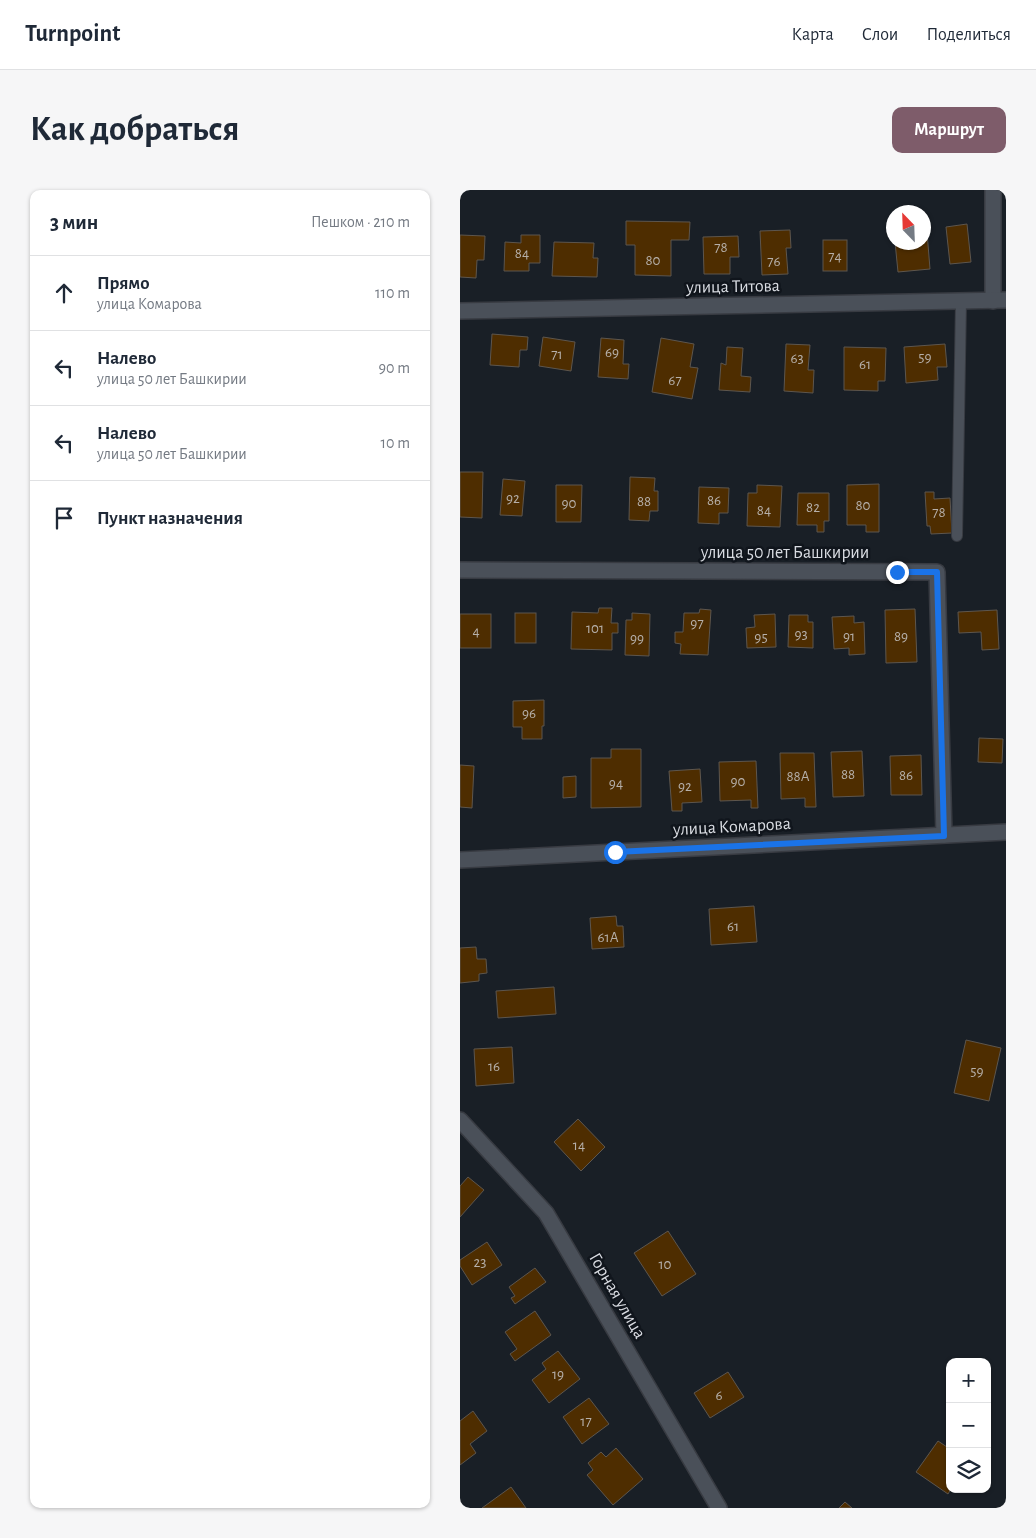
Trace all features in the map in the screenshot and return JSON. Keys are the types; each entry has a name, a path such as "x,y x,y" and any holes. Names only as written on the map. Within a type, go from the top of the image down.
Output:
{"street":[{"path":"993,190 1000,300"},
{"name":"улица Титова","path":"460,311 1000,300"},
{"name":"улица 50 лет Башкирии","path":"460,570 937,572 944,836"},
{"name":"улица Комарова","path":"460,860 1006,832"},
{"name":"Горная улица","path":"460,1120 546,1214 719,1508"}],"lane":[{"path":"957,536 961,301"}],"building":[{"path":"626,221 690,222 689,240 671,240 671,276 635,275 635,245 626,245"},
{"path":"967,224 971,262 950,264 946,227"},
{"path":"790,230 791,248 786,248 788,274 762,275 760,231"},
{"path":"460,235 485,236 484,260 477,260 476,278 460,277"},
{"path":"521,235 540,235 540,263 529,263 529,271 504,271 505,242 521,243"},
{"path":"738,236 739,257 730,257 730,274 704,274 703,237"},
{"path":"823,240 847,240 847,271 823,271"},
{"path":"554,242 594,243 593,258 598,258 597,277 552,276"},
{"path":"896,250 928,250 930,269 898,272"},
{"path":"492,334 528,337 527,350 520,350 519,367 490,365"},
{"path":"543,337 575,342 571,371 539,366"},
{"path":"601,338 624,340 623,364 629,364 628,379 598,377"},
{"path":"661,338 694,344 690,367 698,368 692,399 652,392"},
{"path":"786,344 810,345 808,370 814,370 813,393 784,391"},
{"path":"945,344 947,367 937,367 938,380 906,383 904,347"},
{"path":"727,347 743,348 741,376 751,377 750,392 719,390 721,363 726,365"},
{"path":"844,347 886,348 885,381 878,381 878,391 844,390"},
{"path":"460,472 483,472 482,518 460,517"},
{"path":"630,477 655,478 654,491 658,491 658,511 650,511 649,521 629,520"},
{"path":"503,479 525,481 522,516 500,515"},
{"path":"879,484 879,532 866,532 866,525 847,525 847,485"},
{"path":"556,485 582,485 581,522 556,522"},
{"path":"757,485 782,486 780,527 747,526 748,493 757,493"},
{"path":"699,487 729,488 728,513 719,513 719,524 698,523"},
{"path":"925,492 934,492 934,499 950,498 952,533 931,534 930,526 927,526"},
{"path":"798,493 829,493 829,521 824,521 824,532 817,532 817,525 797,525"},
{"path":"599,608 612,608 611,623 618,623 618,633 612,633 612,650 571,649 572,612 598,613"},
{"path":"700,609 711,610 708,655 680,654 681,644 675,643 675,632 683,632 684,613 699,613"},
{"path":"915,609 917,662 886,663 885,610"},
{"path":"997,610 999,649 982,650 981,632 959,633 958,612"},
{"path":"515,613 536,613 536,643 515,643"},
{"path":"632,613 650,614 649,656 625,655 626,620 632,620"},
{"path":"460,614 491,614 491,648 460,648"},
{"path":"775,614 776,647 747,648 746,628 755,627 754,615"},
{"path":"789,615 808,615 808,622 813,622 813,648 788,647"},
{"path":"854,616 854,623 864,622 865,654 849,655 849,648 834,649 832,617"},
{"path":"544,700 542,739 522,739 522,727 513,727 513,701"},
{"path":"979,738 1003,739 1002,763 978,762"},
{"path":"611,749 641,749 641,807 591,808 591,758 611,758"},
{"path":"862,751 864,796 833,797 831,752"},
{"path":"780,753 814,753 816,807 805,807 805,798 781,799"},
{"path":"921,755 922,795 891,795 890,756"},
{"path":"756,761 758,808 751,808 751,800 720,801 719,762"},
{"path":"460,765 474,766 472,808 460,807"},
{"path":"700,769 702,802 682,803 682,811 672,811 669,771"},
{"path":"576,776 576,797 563,798 563,777"},
{"path":"754,906 757,942 711,945 709,909"},
{"path":"616,916 617,926 623,926 624,947 592,949 590,918"},
{"path":"476,947 477,959 486,959 487,973 479,974 479,981 460,983 460,948"},
{"path":"554,987 556,1014 498,1018 496,991"},
{"path":"966,1040 1001,1048 989,1101 954,1093"},
{"path":"512,1047 514,1083 476,1086 474,1049"},
{"path":"578,1119 605,1147 581,1171 554,1142"},
{"path":"468,1177 484,1190 460,1217 460,1186"},
{"path":"668,1231 696,1274 662,1296 634,1253"},
{"path":"487,1242 502,1265 472,1285 460,1266 460,1260"},
{"path":"535,1268 546,1282 515,1304 511,1298 515,1296 509,1287"},
{"path":"535,1311 551,1335 515,1361 510,1354 517,1349 505,1332"},
{"path":"558,1351 580,1379 549,1403 532,1380 546,1369 542,1363"},
{"path":"728,1372 744,1397 710,1418 694,1393"},
{"path":"589,1398 609,1424 582,1444 563,1417"},
{"path":"473,1411 487,1431 470,1444 476,1453 460,1465 460,1421"},
{"path":"938,1441 946,1446 946,1493 916,1472"},
{"path":"616,1448 643,1479 613,1505 587,1475 593,1470 588,1463 601,1452 606,1457"},
{"path":"511,1487 526,1508 482,1508"},
{"path":"845,1502 852,1508 839,1508"}],"route":[{"path":"615,852 944,836 937,572 897,572"}]}
